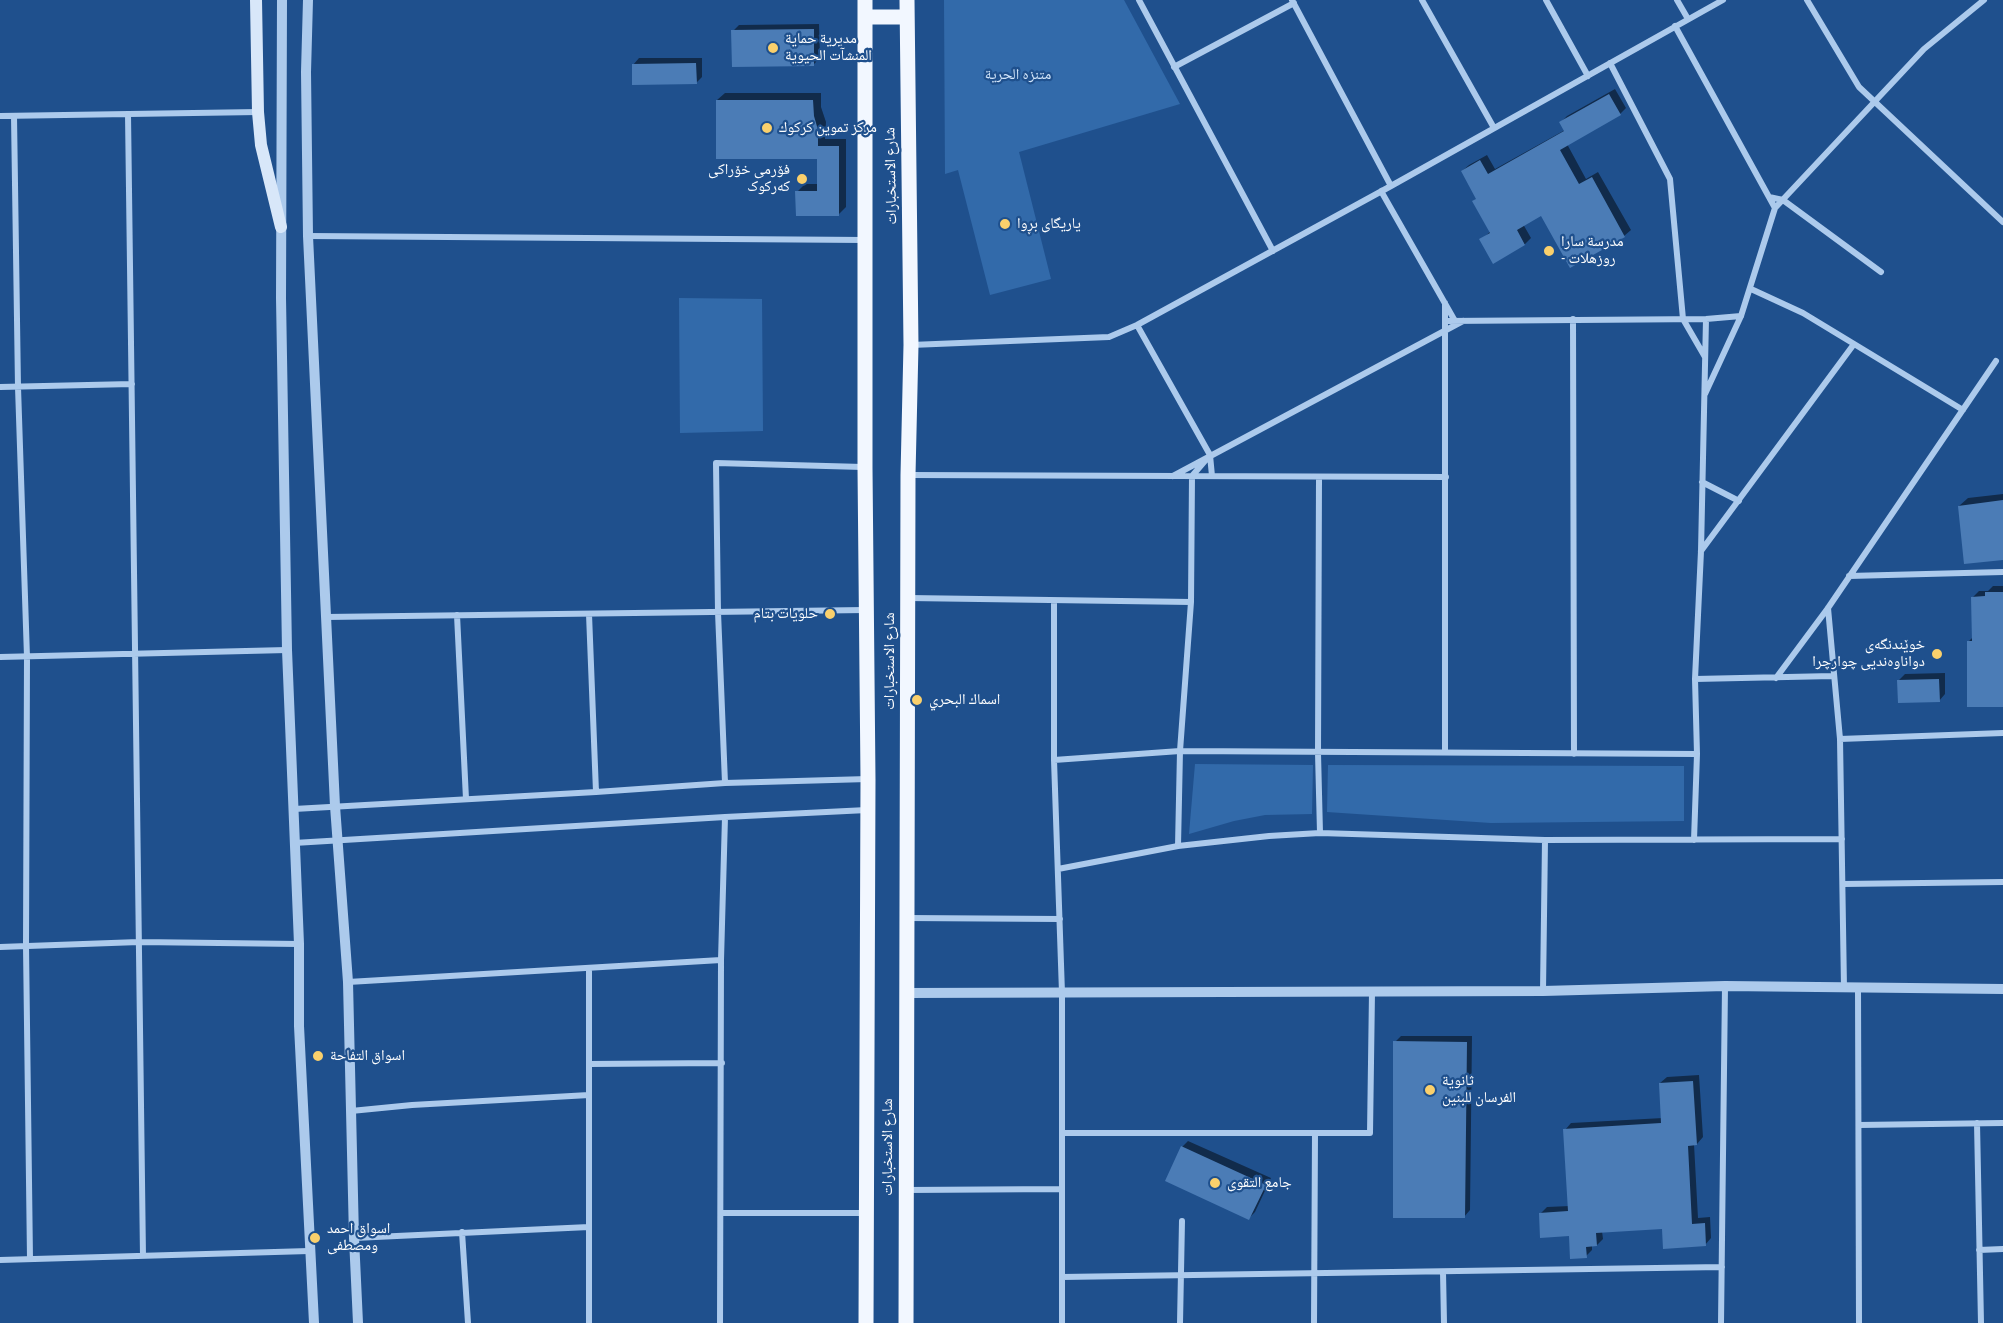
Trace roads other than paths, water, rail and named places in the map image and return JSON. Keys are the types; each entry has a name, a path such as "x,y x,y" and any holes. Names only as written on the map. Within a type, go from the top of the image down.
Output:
{"main road":[{"path":"256,0 258,112 261,145 280,227"},
{"name":"شارع الاستخبارات","path":"865,0 865,468 868,779 866,1323"},
{"name":"شارع الاستخبارات","path":"906,1323 910,345 907,0"},
{"path":"865,17 907,17"}],"street":[{"path":"282,0 280,227 287,650 299,944 299,1026 314,1323"},
{"path":"308,0 306,72 308,236 335,806 348,982 358,1323"},
{"path":"1139,0 1273,251"},
{"path":"1422,0 1494,128"},
{"path":"1546,0 1588,76"},
{"path":"1677,0 1688,19"},
{"path":"910,345 1109,337 1137,325 1381,192 1723,0"},
{"path":"1807,0 1859,87 2003,221"},
{"path":"1704,397 1741,316 1775,208 1924,49 1984,0"},
{"path":"1174,67 1293,2 1391,186"},
{"path":"1675,26 1775,208"},
{"path":"1610,63 1670,179 1683,319 1705,358"},
{"path":"0,116 258,112"},
{"path":"128,114 143,1256"},
{"path":"14,116 18,387 27,657 26,946 30,1259"},
{"path":"1381,192 1455,321"},
{"path":"1769,197 1783,200 1881,272"},
{"path":"308,236 865,240"},
{"path":"1751,289 1803,313 1963,410"},
{"path":"1445,303 1445,752"},
{"path":"1446,321 1706,319 1741,316"},
{"path":"1573,319 1574,754"},
{"path":"1694,840 1697,754 1695,679 1701,551 1706,319"},
{"path":"1173,476 1463,321"},
{"path":"1137,325 1210,455 1212,476"},
{"path":"1701,551 1854,344"},
{"path":"1776,678 1828,608 1996,361"},
{"path":"0,387 132,384"},
{"path":"1178,846 1180,751 1191,602 1192,476 1210,455"},
{"path":"725,783 718,612 716,463 865,468"},
{"path":"908,475 1446,477"},
{"path":"1318,477 1320,833"},
{"path":"1702,482 1739,501"},
{"path":"1849,576 2003,572"},
{"path":"909,598 1191,602"},
{"path":"1054,601 1054,760 1062,993 1062,1323"},
{"path":"1828,608 1840,739 1844,988"},
{"path":"326,617 866,610"},
{"path":"589,614 596,792"},
{"path":"457,615 466,799"},
{"path":"0,657 287,650"},
{"path":"1695,679 1833,676"},
{"path":"1840,739 2003,733"},
{"path":"1054,760 1180,751 1697,754"},
{"path":"294,809 725,783 868,779"},
{"path":"294,843 867,810"},
{"path":"720,1323 721,960 725,817"},
{"path":"1058,869 1178,846 1320,833 1545,840 1842,839"},
{"path":"1543,991 1545,840"},
{"path":"1843,884 2003,882"},
{"path":"907,918 1060,919"},
{"path":"0,947 139,942 299,944"},
{"path":"348,982 721,960"},
{"path":"589,1323 590,969"},
{"path":"1722,1323 1725,986"},
{"path":"907,993 1543,991 1725,986 2003,989"},
{"path":"1858,988 1859,1323"},
{"path":"1062,1133 1370,1133 1371,992"},
{"path":"589,1064 722,1063"},
{"path":"351,1111 412,1105 589,1095"},
{"path":"1977,1123 1981,1323"},
{"path":"1858,1125 2003,1123"},
{"path":"1314,1323 1315,1133"},
{"path":"905,1190 1062,1189"},
{"path":"721,1213 866,1213"},
{"path":"1180,1323 1182,1221"},
{"path":"354,1238 589,1227"},
{"path":"462,1232 468,1323"},
{"path":"1979,1250 2003,1249"},
{"path":"0,1260 309,1251"},
{"path":"1062,1277 1722,1267"},
{"path":"1443,1272 1444,1323"}],"place":[{"name":"مديرية حماية المنشآت الحيوية","path":"773,48"},
{"name":"مركز تموين كركوك","path":"767,128"},
{"name":"فۆرمی خۆراکی کەرکوک","path":"802,179"},
{"name":"یاریگای بڕوا","path":"1005,224"},
{"name":"مدرسة سارا - روزهلات","path":"1549,251"},
{"name":"حلويات بتام","path":"830,614"},
{"name":"خوێندنگەی دواناوەندیی چوارچرا","path":"1937,654"},
{"name":"اسماك البحري","path":"917,700"},
{"name":"اسواق التفاحة","path":"318,1056"},
{"name":"ثانوية الفرسان للبنين","path":"1430,1090"},
{"name":"جامع التقوى","path":"1215,1183"},
{"name":"اسواق احمد ومصطفى","path":"315,1238"}],"park label":[{"name":"متنزه الحرية","path":"1018,75"}]}
